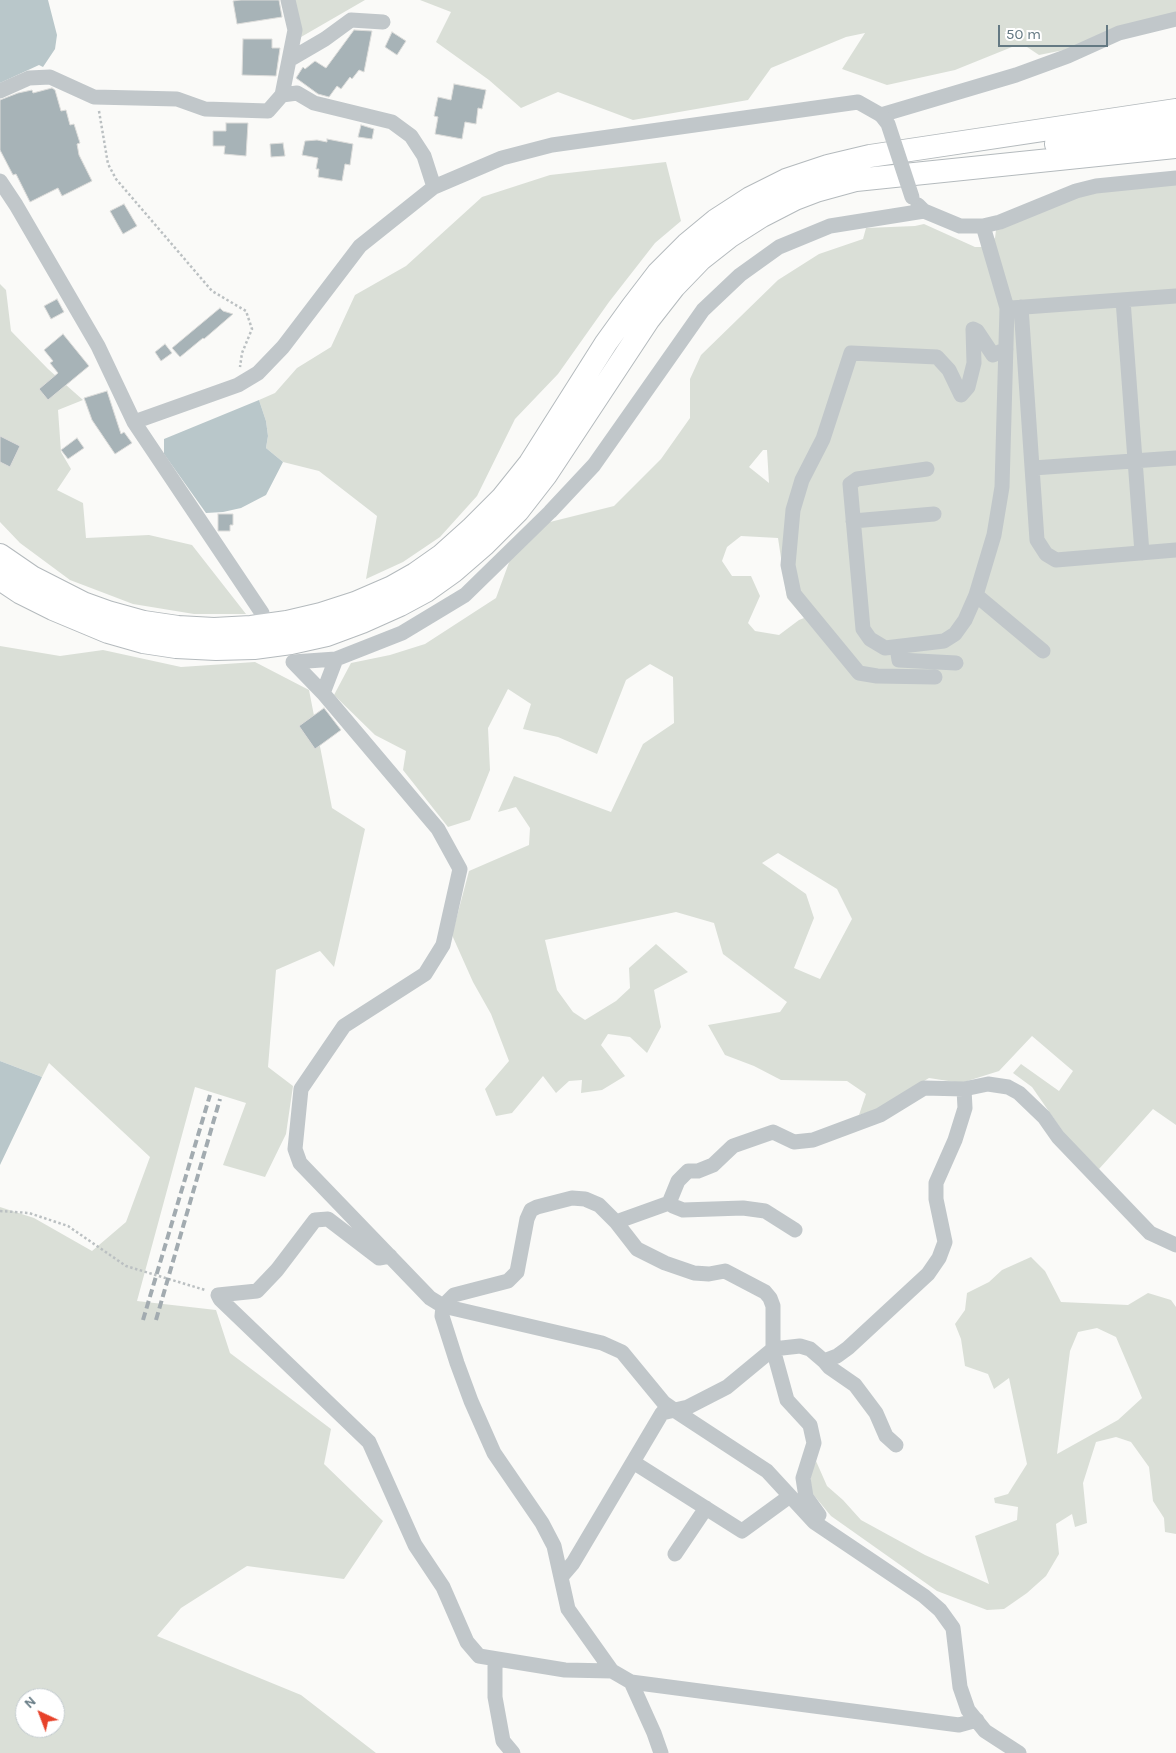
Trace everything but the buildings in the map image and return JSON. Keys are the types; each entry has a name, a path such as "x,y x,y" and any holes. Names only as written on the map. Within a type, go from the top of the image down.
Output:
{"highway":[{"path":"0,555 32,577 83,603 144,622 178,627 214,629 278,624 321,614 355,603 392,587 442,555 502,498 530,463 632,307 658,273 701,232 750,198 786,180 828,166 870,156 1096,115 1176,97"},
{"path":"909,149 1176,110"},
{"path":"0,579 21,593 53,609 108,632 143,642 176,647 206,649 254,648 291,643 336,632 362,622 426,591 454,571 484,545 518,511 546,475 649,319 674,288 701,259 728,237 762,216 795,200 836,185 921,164 1176,126"},
{"path":"836,185 878,177 1176,147"}],"street":[{"path":"0,91 29,78 50,76 94,97 177,100 205,109 268,111 282,95 295,30 288,0"},
{"path":"881,115 1016,75 1068,56 1119,33 1176,19"},
{"path":"289,60 325,39 351,20 384,22"},
{"path":"282,95 297,93 314,103 392,122 411,136 424,156 434,187"},
{"path":"134,422 238,385 258,373 283,347 360,246 434,187 502,158 552,145 858,102 881,115 888,124 912,197 924,211 960,226 983,226 1000,222 1076,191 1096,186 1176,178"},
{"path":"0,182 16,205 98,346 134,422 262,613"},
{"path":"924,211 830,226 780,247 740,275 703,310 594,465 550,512 465,595 402,633 336,660 293,662 323,693 438,829 460,870 444,945 425,974 344,1026 301,1089 295,1149 300,1163 430,1298 443,1306 592,1341 622,1352 664,1403 766,1471 814,1522 924,1596 940,1610 953,1628 960,1687 968,1710 985,1731 1019,1753"},
{"path":"983,226 1014,308 1033,468 1037,540 1046,554 1056,560 1176,550"},
{"path":"1014,308 1176,296"},
{"path":"1123,300 1142,553"},
{"path":"927,469 857,479 850,484 863,630 870,639 885,648 944,641 956,634 965,620 976,595 994,535 1002,487 1006,349 1014,308"},
{"path":"935,677 859,674 794,594 788,565 792,510 802,480 823,439 851,353 937,357 949,370 961,395 968,387 974,363 973,328 993,355 1006,349"},
{"path":"1033,468 1176,458"},
{"path":"853,520 934,514"},
{"path":"976,595 1043,651"},
{"path":"897,647 899,660 956,663"},
{"path":"323,693 336,660"},
{"path":"616,1222 669,1202 678,1181 688,1171 698,1171 713,1166 733,1146 774,1132 794,1142 813,1140 880,1115 924,1088 964,1089 988,1084 1008,1087 1019,1093 1044,1117 1058,1137 1150,1233 1176,1245"},
{"path":"824,1361 837,1356 848,1348 928,1274 939,1258 945,1242 936,1199 936,1183 955,1140 965,1108 964,1089"},
{"path":"826,1530 828,1525 806,1497 803,1478 814,1443 810,1425 786,1400 773,1349 773,1306 766,1292 725,1271 709,1274 694,1273 665,1263 637,1249 616,1222 599,1205 585,1199 572,1198 531,1210 517,1272 508,1281 454,1295 443,1306 442,1316 471,1401 494,1453 542,1522 554,1546 568,1609 612,1671 631,1682 959,1725 977,1720"},
{"path":"669,1202 683,1210 743,1208 765,1211 795,1230"},
{"path":"218,1295 257,1291 277,1270 315,1220 328,1219 378,1258 390,1256"},
{"path":"218,1295 369,1442 415,1545 443,1587 467,1642 479,1656 565,1670 612,1671"},
{"path":"561,1577 573,1563 662,1413 688,1407 726,1387 773,1349 800,1346 810,1349 855,1385 876,1413 886,1436 896,1445"},
{"path":"633,1462 742,1531 790,1496"},
{"path":"675,1554 706,1508"},
{"path":"495,1660 495,1696 503,1740 513,1753"},
{"path":"631,1682 661,1753"}],"path":[{"path":"94,97 101,117 108,164 116,180 212,291 246,310 252,328 242,353 238,385"},
{"path":"0,1211 29,1214 68,1226 126,1266 218,1295"}],"shaded area":[{"path":"0,0 48,0 57,35 55,49 43,67 39,65 0,83"},
{"path":"293,0 365,0 301,37"},
{"path":"420,0 1176,0 1176,14 1069,49 1039,55 1027,47 1012,47 955,70 887,85 842,69 865,33 846,37 771,68 748,100 633,120 558,92 521,108 489,80 436,42 451,12"},
{"path":"666,162 681,221 655,243 609,302 558,374 515,419 477,496 440,537 403,562 366,579 377,516 319,471 283,462 266,448 268,436 266,421 259,400 275,393 297,368 331,347 355,295 406,266 482,197 550,175"},
{"path":"1176,184 1176,1125 1153,1109 1099,1169 1066,1136 1032,1087 1013,1073 1021,1064 1059,1091 1073,1071 1032,1036 999,1071 961,1083 929,1078 878,1109 859,1115 866,1094 847,1081 781,1080 754,1066 725,1055 708,1025 780,1012 787,1002 723,954 714,923 676,912 545,940 557,990 573,1012 585,1020 616,1001 630,988 629,968 656,944 688,972 654,990 661,1027 647,1053 630,1037 608,1034 601,1045 625,1076 602,1090 581,1093 582,1080 569,1081 556,1093 543,1076 512,1113 496,1116 485,1089 509,1061 491,1014 473,982 452,935 469,871 529,845 530,828 516,807 498,812 514,776 611,812 643,744 674,723 673,677 650,664 626,680 597,754 558,737 523,729 531,704 508,689 488,728 490,770 470,820 448,827 403,770 406,751 375,735 334,695 351,663 390,655 425,644 496,598 511,557 542,524 614,506 661,459 690,418 690,379 701,355 778,280 819,254 863,239 866,228 924,224 975,247 981,247 995,238 996,230 1073,197 1121,188","holes":["763,450 767,450 769,483 749,467","741,536 778,538 787,598 804,618 779,635 755,631 748,623 760,596 751,576 732,576 722,561 727,547","778,853 837,889 852,919 820,979 794,968 814,918 806,894 762,863"]},
{"path":"0,284 6,290 11,331 48,369 83,400 58,410 61,452 71,469 57,490 83,503 86,538 149,535 192,545 246,614 194,614 133,604 70,580 20,543 0,522"},
{"path":"259,400 266,421 268,436 266,448 283,462 266,495 241,508 206,513 164,454 164,439"},
{"path":"0,646 60,656 103,650 181,667 255,662 309,690 332,808 365,829 334,967 320,951 276,970 268,1067 293,1086 286,1134 265,1177 223,1165 246,1103 195,1087 137,1301 216,1310 230,1353 331,1429 324,1464 383,1521 344,1579 247,1566 181,1608 157,1636 301,1695 376,1753 0,1753 0,1207 34,1218 92,1251 126,1222 150,1157 49,1063 42,1077 0,1061"},
{"path":"0,1061 42,1077 0,1165"},
{"path":"1031,1257 1045,1271 1061,1302 1128,1305 1148,1293 1171,1300 1176,1307 1176,1534 1165,1532 1164,1518 1153,1501 1149,1467 1131,1442 1116,1437 1096,1442 1083,1483 1087,1523 1075,1527 1072,1514 1056,1524 1059,1554 1046,1576 1027,1593 1004,1609 987,1610 937,1591 831,1516 812,1493 810,1476 816,1461 827,1486 861,1520 925,1555 989,1584 975,1536 1017,1520 1018,1507 995,1503 994,1498 1008,1494 1027,1464 1009,1378 994,1389 988,1374 965,1366 961,1339 955,1324 965,1310 967,1293 989,1282 1002,1270","holes":["1097,1328 1116,1337 1142,1398 1118,1420 1057,1454 1070,1351 1078,1332"]}],"railway":[{"path":"143,1320 210,1095"},
{"path":"156,1320 220,1099"}]}
